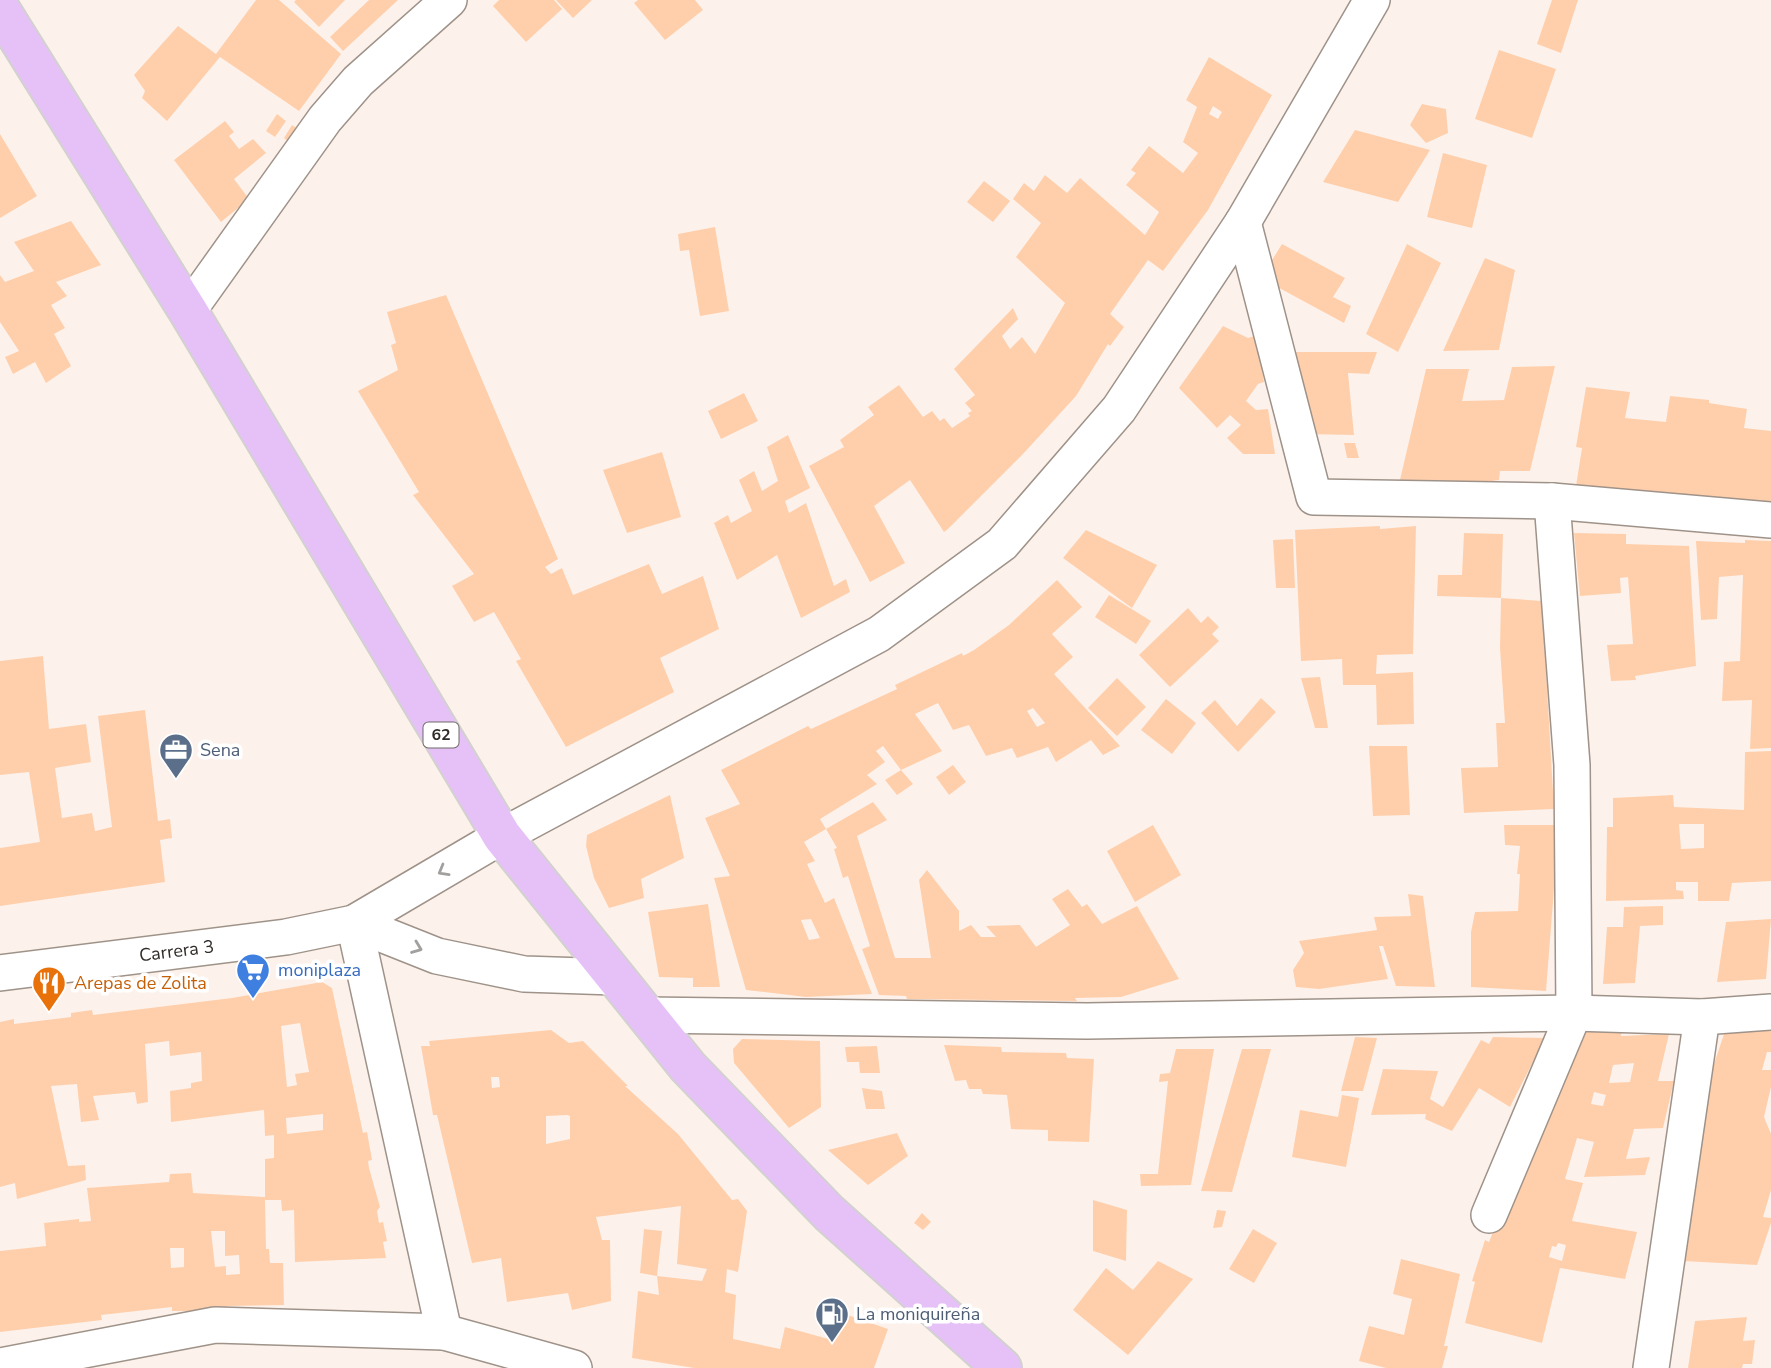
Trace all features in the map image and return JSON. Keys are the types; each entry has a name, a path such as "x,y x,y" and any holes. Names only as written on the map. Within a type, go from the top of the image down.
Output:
{"main road":[{"name":"62","path":"0,9 188,312 502,836 688,1067 829,1213 1002,1368"}],"street":[{"path":"188,312 333,110 397,44 449,0"},
{"path":"354,923 502,836 879,634 1002,544 1119,409 1242,222 1372,0"},
{"path":"1242,222 1314,497 1552,501 1771,520"},
{"path":"1489,1216 1574,1013 1572,765 1552,501"},
{"path":"354,923 437,956 524,974 614,977"},
{"path":"354,923 444,1332"},
{"name":"Carrera 3","path":"0,973 286,937 354,923"},
{"path":"645,1015 1087,1021 1574,1013 1702,1017 1771,1012"},
{"path":"1651,1368 1702,1017"},
{"path":"0,1366 215,1325 444,1332 574,1368"}],"building":[{"path":"256,0 279,0 341,54 299,111 220,57 167,121 142,98 145,91 134,75 178,26 216,54"},
{"path":"345,0 319,27 294,2"},
{"path":"369,0 398,0 343,51 330,37"},
{"path":"499,0 554,0 562,9 526,42 493,6"},
{"path":"556,0 592,0 573,18"},
{"path":"638,0 695,0 703,10 665,40 634,3"},
{"path":"1552,0 1578,0 1561,53 1537,44"},
{"path":"1499,50 1556,69 1532,138 1475,119"},
{"path":"1209,57 1272,95 1208,210 1163,271 1148,260 1110,314 1124,327 1110,346 1108,344 1076,396 1023,454 944,532 910,480 874,506 905,563 870,582 809,466 844,447 840,440 874,415 868,407 899,385 923,417 932,411 940,421 944,418 952,428 970,416 968,413 972,411 965,403 975,395 954,369 1013,308 1018,319 1002,336 1010,349 1022,337 1035,354 1065,303 1016,257 1041,223 1013,199 1024,183 1034,191 1045,175 1067,193 1080,178 1145,235 1159,212 1126,185 1136,173 1131,170 1149,146 1183,173 1198,153 1183,142 1197,107 1186,100","holes":["1213,106 1222,112 1218,119 1209,114"]},
{"path":"1422,104 1446,109 1448,133 1426,143 1410,125"},
{"path":"277,114 286,121 275,137 266,131"},
{"path":"225,121 234,132 229,136 239,149 253,139 266,153 234,179 249,199 221,222 174,160"},
{"path":"292,125 298,129 289,142 284,138"},
{"path":"1355,130 1430,150 1398,202 1323,182"},
{"path":"0,134 37,196 0,218"},
{"path":"1443,153 1487,165 1472,228 1427,217"},
{"path":"984,181 1010,201 993,222 967,202"},
{"path":"71,221 101,265 56,282 67,296 51,305 65,328 54,334 71,366 46,383 35,362 13,374 5,357 19,351 0,322 0,275 5,282 34,271 14,242"},
{"path":"715,227 729,311 700,316 689,250 680,251 678,234"},
{"path":"1282,244 1345,278 1333,297 1351,306 1344,323 1261,278"},
{"path":"1407,244 1441,263 1398,352 1366,334"},
{"path":"1485,258 1515,270 1499,350 1443,351"},
{"path":"446,295 558,559 545,567 551,574 562,568 573,595 649,564 662,594 703,576 719,629 660,658 674,692 566,747 516,661 521,659 494,612 474,622 452,586 474,574 413,495 419,492 358,391 398,370 391,345 396,343 387,312"},
{"path":"1223,326 1248,338 1257,335 1264,382 1258,384 1246,401 1256,410 1268,409 1275,454 1243,454 1227,438 1241,425 1230,415 1217,428 1179,388"},
{"path":"1288,352 1377,352 1369,374 1348,373 1354,435 1305,434"},
{"path":"1555,366 1530,471 1500,471 1499,480 1485,482 1399,484 1426,369 1469,369 1462,401 1504,400 1512,367"},
{"path":"1586,387 1630,392 1625,418 1666,422 1670,396 1709,400 1709,403 1747,409 1744,428 1771,431 1771,505 1576,486 1582,448 1576,447"},
{"path":"744,393 758,421 721,439 708,411"},
{"path":"788,435 810,488 785,501 789,513 806,503 834,586 846,579 850,592 801,618 777,555 737,580 714,523 728,515 731,523 752,511 739,480 754,471 762,491 778,481 767,447"},
{"path":"1344,443 1355,443 1359,458 1347,458"},
{"path":"662,452 681,517 627,533 603,470"},
{"path":"1380,526 1380,529 1416,526 1413,654 1377,655 1376,674 1413,672 1414,724 1377,725 1376,685 1343,685 1342,659 1301,661 1295,530"},
{"path":"1086,530 1157,565 1132,608 1063,558"},
{"path":"1464,533 1503,534 1501,598 1437,596 1438,575 1462,575"},
{"path":"1574,533 1626,534 1626,544 1689,546 1696,666 1635,676 1636,680 1611,681 1607,645 1633,644 1628,577 1620,578 1621,593 1580,596"},
{"path":"1293,539 1295,588 1276,588 1273,540"},
{"path":"1745,540 1771,541 1771,748 1750,749 1752,700 1722,701 1724,662 1740,661 1743,575 1719,577 1717,619 1701,620 1696,541 1745,543"},
{"path":"1057,580 1082,607 1052,634 1073,657 1054,674 1120,746 1103,755 1091,740 1056,762 1048,747 1017,758 1012,748 986,756 969,725 953,730 938,703 915,714 942,751 901,770 883,746 876,751 885,762 867,775 877,784 820,819 826,829 804,842 815,861 807,864 825,903 834,898 872,994 806,997 746,990 714,878 730,876 705,818 740,804 721,770 808,726 811,729 897,689 895,685 962,653 963,656 1009,625","holes":["1033,708 1045,723 1037,727 1027,711","811,919 820,938 809,940 801,920"]},
{"path":"1109,595 1151,621 1136,644 1095,617"},
{"path":"1501,598 1542,601 1554,809 1464,813 1461,768 1498,767 1496,723 1505,723 1500,648"},
{"path":"1188,608 1201,623 1208,616 1219,627 1212,634 1219,641 1170,687 1139,655"},
{"path":"43,656 49,729 86,724 91,762 55,768 62,818 92,813 95,831 112,827 98,716 145,710 158,821 170,819 172,838 160,840 165,882 0,906 0,848 40,842 29,772 0,775 0,661"},
{"path":"1320,677 1328,728 1315,728 1301,678"},
{"path":"1117,678 1146,707 1117,736 1088,708"},
{"path":"1261,698 1276,712 1238,752 1201,713 1215,700 1237,726"},
{"path":"1166,699 1196,723 1172,754 1141,730"},
{"path":"1369,746 1407,746 1410,815 1373,816"},
{"path":"1771,751 1771,881 1732,883 1729,901 1698,901 1698,882 1676,882 1676,890 1683,891 1684,899 1606,901 1607,827 1613,827 1613,798 1673,795 1674,807 1744,810 1745,752","holes":["1679,824 1704,824 1704,848 1681,849"]},
{"path":"953,765 966,782 949,795 936,777"},
{"path":"901,770 913,784 897,795 885,780"},
{"path":"670,795 684,858 641,879 644,898 609,908 594,878 586,846 587,835"},
{"path":"873,802 887,820 857,836 895,958 931,958 919,880 927,870 959,911 959,931 971,925 981,937 996,937 986,926 1020,925 1036,947 1070,925 1052,899 1068,889 1082,907 1087,904 1102,924 1137,906 1179,979 1121,997 1075,998 1077,1001 907,999 906,996 879,995 862,949 870,946 848,876 843,878 834,849 837,848 826,829"},
{"path":"1153,825 1181,875 1135,902 1107,851"},
{"path":"1504,825 1559,825 1546,991 1471,987 1471,932 1475,912 1518,911 1520,874 1517,874 1520,846 1505,845"},
{"path":"1408,894 1423,896 1435,987 1396,986 1383,946 1379,946 1388,979 1319,989 1296,987 1293,970 1304,953 1299,941 1377,930 1374,917 1411,916"},
{"path":"708,904 720,987 693,987 693,978 659,977 648,912"},
{"path":"1663,906 1663,925 1640,926 1635,983 1603,984 1607,927 1623,927 1624,907"},
{"path":"1771,919 1766,979 1717,982 1726,922"},
{"path":"322,982 332,988 363,1133 367,1132 372,1160 368,1161 369,1168 380,1207 377,1211 379,1223 383,1222 387,1241 383,1242 386,1258 295,1262 294,1210 282,1211 281,1200 265,1200 266,1249 269,1249 270,1263 283,1263 284,1305 227,1306 227,1311 172,1311 172,1307 101,1315 102,1320 0,1332 0,1251 46,1246 44,1223 79,1219 79,1222 91,1221 87,1188 169,1182 170,1174 191,1173 193,1193 265,1197 265,1159 274,1158 274,1135 265,1136 264,1110 171,1122 170,1091 191,1088 191,1083 202,1081 201,1052 170,1056 169,1041 145,1044 148,1102 137,1104 135,1092 93,1096 99,1120 81,1122 77,1084 51,1086 68,1166 85,1165 86,1180 17,1199 15,1183 0,1187 0,1022 14,1019 14,1024 71,1017 71,1013 92,1010 93,1015 232,998","holes":["300,1023 309,1072 295,1074 297,1085 287,1087 281,1026","323,1114 323,1130 287,1134 286,1118","211,1231 225,1231 225,1256 239,1255 240,1274 226,1275 226,1266 215,1267","170,1248 184,1248 184,1267 171,1268"]},
{"path":"1728,1022 1771,1023 1771,1052 1767,1052 1762,1070 1771,1070 1771,1087 1764,1117 1771,1134 1771,1190 1763,1217 1771,1218 1771,1223 1757,1265 1683,1261 1691,1215 1697,1115"},
{"path":"551,1030 569,1043 583,1041 628,1086 625,1086 678,1134 732,1200 738,1199 747,1211 738,1272 727,1269 725,1292 736,1295 733,1339 780,1349 785,1327 832,1340 842,1313 888,1329 874,1368 694,1368 632,1358 638,1291 659,1295 657,1276 702,1281 707,1269 677,1264 681,1206 596,1217 602,1240 610,1240 611,1301 572,1310 568,1293 507,1302 501,1258 472,1263 437,1115 433,1115 421,1046 430,1046 429,1041","holes":["491,1077 499,1077 500,1087 492,1088","546,1116 570,1116 570,1139 546,1144"]},
{"path":"1574,1030 1622,1031 1621,1036 1669,1034 1658,1081 1674,1081 1663,1128 1634,1129 1626,1159 1650,1157 1645,1175 1584,1177 1594,1142 1577,1138 1565,1179 1583,1183 1572,1221 1637,1232 1625,1279 1560,1268 1542,1343 1465,1323 1475,1282 1472,1281 1485,1240 1489,1242","holes":["1634,1063 1630,1082 1609,1083 1613,1065","1594,1092 1606,1095 1603,1106 1591,1104","1558,1243 1566,1245 1562,1261 1549,1257 1552,1246 1556,1247"]},
{"path":"1355,1037 1377,1038 1363,1091 1341,1091"},
{"path":"1493,1037 1545,1038 1510,1107 1479,1088 1452,1131 1425,1119 1426,1114 1371,1115 1383,1069 1438,1071 1430,1099 1443,1107 1481,1040 1489,1044"},
{"path":"742,1039 820,1041 821,1107 789,1128 734,1063 733,1049"},
{"path":"944,1045 1001,1047 1002,1052 1066,1053 1067,1058 1094,1059 1089,1142 1048,1141 1048,1130 1011,1129 1007,1095 983,1094 981,1089 969,1089 966,1080 955,1081"},
{"path":"877,1046 880,1073 860,1073 859,1062 847,1062 845,1047"},
{"path":"1176,1049 1214,1049 1191,1185 1141,1186 1140,1174 1158,1174 1168,1081 1159,1082 1160,1074 1170,1073"},
{"path":"1242,1049 1271,1049 1232,1192 1201,1191"},
{"path":"862,1088 882,1091 885,1109 866,1109"},
{"path":"1342,1095 1359,1098 1346,1167 1292,1157 1300,1110 1338,1117"},
{"path":"897,1133 908,1156 868,1185 828,1150"},
{"path":"1093,1200 1127,1210 1126,1261 1093,1251"},
{"path":"1217,1210 1226,1211 1222,1227 1213,1228"},
{"path":"922,1213 931,1222 923,1230 914,1223"},
{"path":"644,1229 662,1231 657,1276 640,1273"},
{"path":"1253,1229 1277,1243 1254,1283 1229,1269"},
{"path":"1401,1259 1460,1274 1444,1346 1448,1346 1442,1368 1386,1368 1359,1361 1369,1326 1404,1335 1412,1299 1393,1294"},
{"path":"1158,1261 1193,1279 1128,1355 1073,1310 1106,1268 1133,1290"},
{"path":"1747,1317 1743,1341 1755,1340 1752,1364 1743,1364 1742,1368 1688,1368 1695,1321"}],"place":[{"name":"Sena","path":"176,780"},
{"name":"moniplaza","path":"253,1000"},
{"name":"Arepas de Zolita","path":"49,1013"},
{"name":"La moniquireña","path":"832,1344"}]}
